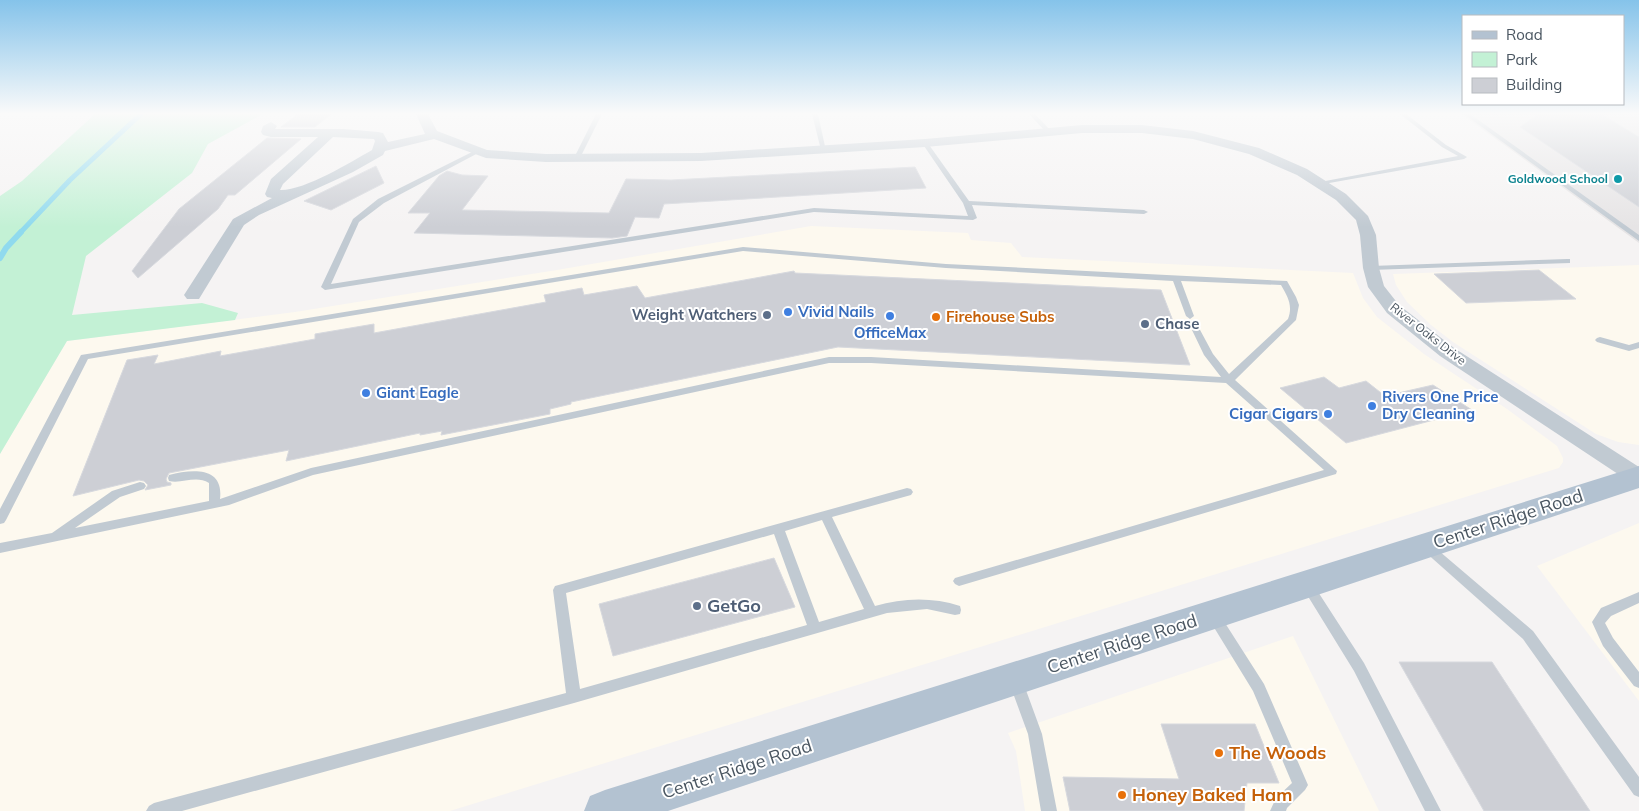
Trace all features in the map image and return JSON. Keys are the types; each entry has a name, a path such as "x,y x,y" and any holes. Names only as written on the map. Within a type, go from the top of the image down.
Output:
{"main road":[{"name":"Center Ridge Road","path":"605,811 1639,477"}],"street":[{"path":"297,192 283,196 272,194 276,182 309,152"},
{"path":"193,295 238,222 254,212 348,169 378,152"},
{"name":"River Oaks Drive","path":"480,152 486,154 577,158 701,157 792,152"},
{"name":"River Oaks Drive","path":"1256,152 1302,172 1342,197 1363,219 1368,235 1371,268 1376,287 1398,314 1447,352 1639,477"}],"lane":[{"path":"476,152 381,201 356,221 326,287 814,210 973,218 967,204 931,152"},
{"path":"577,158 580,152"},
{"path":"1320,184 1464,157 1455,152"},
{"path":"1519,152 1639,238"},
{"path":"967,204 1144,212"},
{"path":"0,520 84,357 743,249 830,257 1284,283 1292,297 1296,312 1292,320 1230,380 870,360 830,360 311,472 230,501 0,548"},
{"path":"1371,268 1567,261"},
{"path":"1176,278 1190,316"},
{"path":"959,581 1332,470 1217,367 1202,344 1196,330"},
{"path":"1600,340 1630,348 1639,345"},
{"path":"173,478 198,476 212,479 214,483 214,504"},
{"path":"55,537 116,494 140,486"},
{"path":"574,697 558,590 907,492"},
{"path":"825,515 872,612"},
{"path":"778,529 815,628"},
{"path":"1426,546 1528,635 1639,790"},
{"path":"1307,584 1359,667 1433,811"},
{"path":"1639,597 1606,612 1598,622 1608,642 1639,682"},
{"path":"154,811 574,697 887,608 926,604 955,610"},
{"path":"1213,615 1259,688 1300,785 1282,802 1278,811"},
{"path":"1015,679 1035,734 1050,811"}],"shaded area":[{"path":"1514,152 1639,152 1639,243"},
{"path":"811,226 968,233 971,240 1011,243 1022,257 1353,273 1363,298 1377,317 1424,354 1507,409 1557,446 1563,462 1559,468 450,811 0,811 0,454 67,341 295,312 557,270"},
{"path":"1639,265 1639,445 1618,442 1596,434 1453,342 1431,325 1407,302 1396,285 1393,274"},
{"path":"1639,523 1639,701 1537,566"},
{"path":"1293,636 1379,811 1025,811 1016,751 1008,733"}],"green space":[{"path":"54,152 204,152 192,173 86,256 72,315 202,303 238,313 235,320 67,341 0,454 0,196 22,181"}],"building":[{"path":"250,152 286,152 235,195 228,195 218,209 138,278 132,271 179,209"},
{"path":"1557,152 1639,152 1639,207"},
{"path":"376,166 384,183 331,210 304,201"},
{"path":"915,167 926,188 664,204 659,218 635,217 627,236 612,238 414,233 430,213 408,213 439,176 447,171 462,175 488,176 462,210 609,213 626,179 671,180"},
{"path":"1539,270 1576,299 1466,303 1434,274"},
{"name":"Giant Eagle","path":"794,271 795,273 1161,290 1190,365 838,347 571,402 571,404 550,409 550,414 441,435 442,431 420,435 420,433 286,461 289,450 169,473 166,479 171,485 145,490 148,485 144,481 139,480 73,496 127,360 158,355 154,364 221,351 220,356 315,339 315,334 374,324 374,333 546,302 544,295 582,288 584,295 637,286 645,298"},
{"path":"1324,377 1339,388 1366,381 1385,396 1433,385 1472,410 1346,443 1280,388"},
{"name":"GetGo","path":"774,558 795,607 613,656 599,604"},
{"path":"1399,662 1492,662 1590,811 1484,811"},
{"name":"The Woods","path":"1161,724 1255,724 1279,783 1247,783 1244,811 1070,811 1063,777 1179,779"}],"waterway":[{"path":"20,233 70,180 100,152"},
{"path":"0,258 6,248 21,232"}],"place":[{"name":"Goldwood School","path":"1618,179"},
{"name":"Vivid Nails","path":"788,312"},
{"name":"Weight Watchers","path":"767,315"},
{"name":"OfficeMax","path":"890,316"},
{"name":"Firehouse Subs","path":"936,317"},
{"name":"Chase","path":"1145,324"},
{"name":"Giant Eagle","path":"366,393"},
{"name":"Rivers One Price Dry Cleaning","path":"1372,406"},
{"name":"Cigar Cigars","path":"1328,414"},
{"name":"GetGo","path":"697,606"},
{"name":"The Woods","path":"1219,753"},
{"name":"Honey Baked Ham","path":"1122,795"}]}
